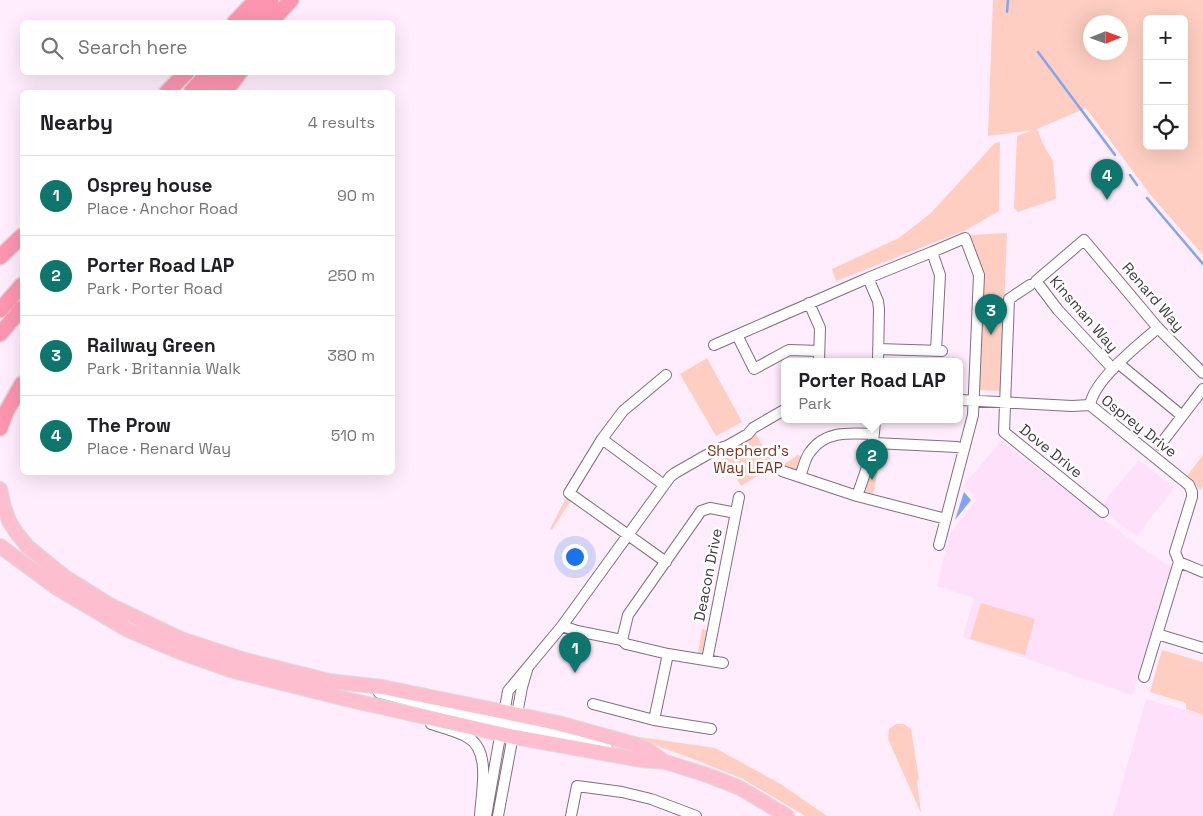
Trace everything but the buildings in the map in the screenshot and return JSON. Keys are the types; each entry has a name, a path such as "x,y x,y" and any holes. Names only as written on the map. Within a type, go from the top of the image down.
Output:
{"highway":[{"path":"237,20 256,0"},
{"path":"255,20 282,3"},
{"path":"272,20 282,3"},
{"path":"276,20 282,3"},
{"path":"169,90 183,75"},
{"path":"193,90 206,75"},
{"path":"212,90 224,75"},
{"path":"226,90 238,75"},
{"path":"0,257 20,238"},
{"path":"0,310 20,286"},
{"path":"0,334 20,310"},
{"path":"0,428 6,412 20,388"}],"main road":[{"path":"0,489 9,521 27,546 65,577 110,605 181,639 254,662 329,681 382,687 508,720 641,760 666,762 740,788 787,816"},
{"path":"0,546 81,604 128,630 153,642 230,670 376,706 508,720 558,723 634,744 648,750 666,762"}],"street":[{"path":"714,346 809,303 965,238 979,275 973,415 938,545"},
{"name":"Renard Way","path":"1084,240 1158,328 1203,373"},
{"name":"Kinsman Way","path":"1084,240 1036,280 1058,310 1116,366"},
{"path":"878,349 939,351 940,275 932,252"},
{"path":"868,278 878,302 878,358"},
{"path":"1005,401 1009,300 1030,285"},
{"path":"736,335 754,369 789,350 819,356 820,328 809,303"},
{"path":"1090,405 1091,398 1116,366 1158,328"},
{"path":"1116,366 1181,415"},
{"path":"666,375 623,411 602,439 569,493 666,562"},
{"path":"1160,445 1181,415 1203,389"},
{"name":"Osprey Drive","path":"963,400 1090,405 1189,485 1192,497 1175,552 1180,562 1144,677"},
{"name":"Dove Drive","path":"1005,401 1004,432 1102,512"},
{"path":"498,816 510,687 562,626 675,472 716,449 727,446 781,412"},
{"path":"857,496 869,463 874,439 875,423"},
{"path":"800,477 809,452 836,433 847,432 874,439 964,449"},
{"path":"602,439 664,485"},
{"path":"782,471 857,496 946,519"},
{"name":"Deacon Drive","path":"707,660 739,497"},
{"path":"622,640 628,615 701,511 710,508 736,513"},
{"path":"1180,562 1203,572"},
{"path":"562,626 622,640 626,644 668,654 723,663"},
{"path":"1157,634 1203,648"},
{"path":"654,720 668,654"},
{"path":"486,816 508,720 522,687 528,666"},
{"path":"593,704 654,720 711,729"},
{"path":"376,706 462,734 474,742 480,750 483,762 480,816"},
{"path":"570,816 577,786 622,792 671,811 696,816"}],"shaded area":[{"path":"1001,441 1147,552 1173,568 1132,695 963,637 974,598 937,586 949,535 977,499 964,485"},
{"path":"1139,460 1174,488 1136,537 1100,507"},
{"path":"1146,699 1203,715 1203,816 1113,816"}],"green space":[{"path":"993,0 1203,0 1203,255 1149,193 1086,108 1037,129 1053,161 1056,199 1018,212 1014,208 1017,136 1033,130 988,136"},
{"path":"1000,142 999,211 966,230 836,281 832,269 899,238 931,213 995,143"},
{"path":"1007,233 1001,391 977,390 981,273 966,238 971,235"},
{"path":"707,358 742,422 716,436 680,374"},
{"name":"Shepherd's Way LEAP","path":"756,434 774,466 741,486 722,454"},
{"path":"798,455 804,458 800,469 796,470 781,466"},
{"path":"1203,455 1203,486 1200,490 1187,476"},
{"path":"874,463 879,464 873,495 867,494 865,489"},
{"path":"567,496 571,500 552,530 550,529"},
{"path":"981,603 1035,619 1025,655 970,639"},
{"path":"702,629 707,630 702,654 698,653"},
{"path":"1162,650 1203,662 1203,715 1186,709 1186,703 1150,692"},
{"path":"896,724 904,724 911,729 919,780 917,781 921,813 888,739 889,729"},
{"path":"626,735 715,748 779,783 827,816 805,816 743,779"}],"water":[{"path":"964,492 971,500 955,520"}],"waterway":[{"path":"1007,12 1008,0"},
{"path":"1038,52 1115,155"},
{"path":"1130,175 1137,185"},
{"path":"1147,198 1203,264"}],"place":[{"name":"The Prow","path":"1107,200"},
{"name":"Railway Green","path":"991,335"},
{"name":"Porter Road LAP","path":"872,480"},
{"name":"Osprey house","path":"575,673"}]}
